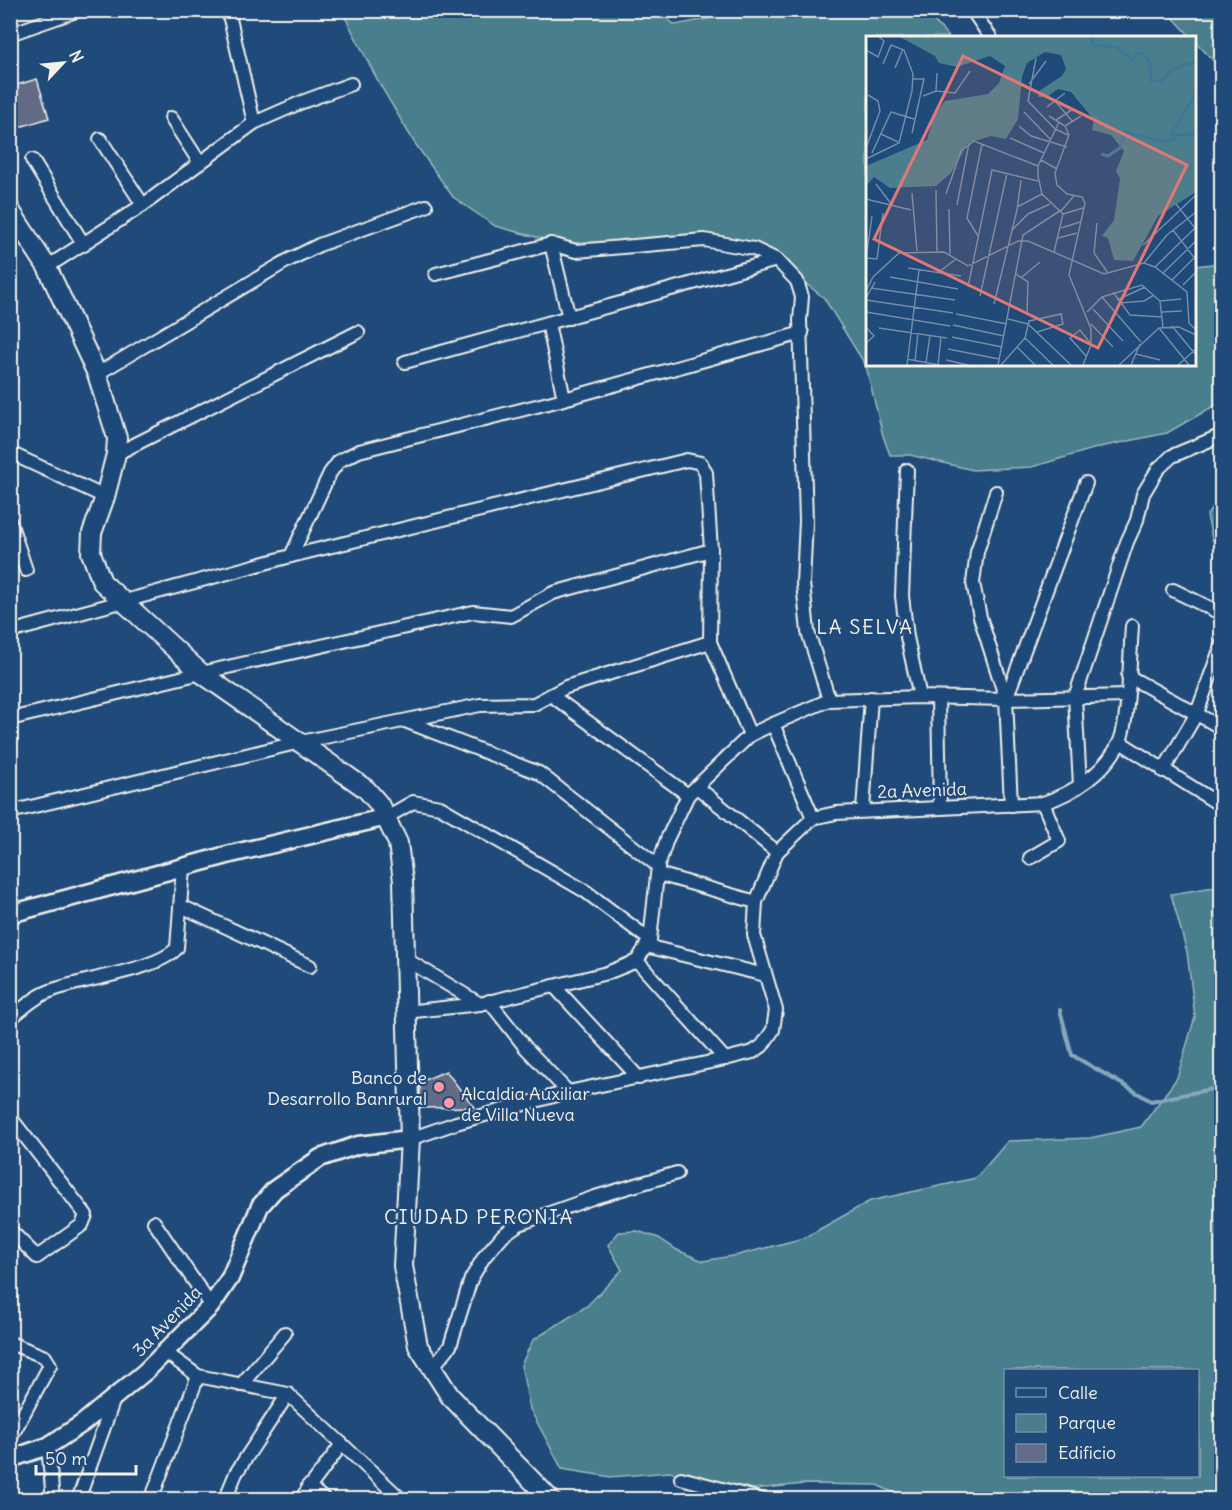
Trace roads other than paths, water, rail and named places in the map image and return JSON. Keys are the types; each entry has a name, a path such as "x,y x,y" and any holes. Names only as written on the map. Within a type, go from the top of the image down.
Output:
{"main road":[{"path":"10,210 47,267 97,374 117,438 116,454 105,497 92,533 92,553 102,582 201,673 296,742 366,789 387,817 398,843 403,882 410,1139 403,1266 418,1346 450,1396 551,1500"}],"street":[{"path":"10,34 80,10"},
{"path":"972,10 990,36"},
{"path":"229,12 254,123"},
{"path":"47,267 143,205 254,123 351,84"},
{"path":"171,118 200,163"},
{"path":"100,139 143,205"},
{"path":"32,160 84,245"},
{"path":"97,374 319,245 426,206"},
{"path":"436,274 551,244 586,250 704,240 754,249 777,260 797,281 802,297 807,521 803,583 811,643 829,700"},
{"path":"551,244 569,318"},
{"path":"405,362 777,260"},
{"path":"548,323 564,399"},
{"path":"116,454 358,332"},
{"path":"291,556 318,496 339,462 359,451 564,399 802,333"},
{"path":"1080,786 1075,697 1127,542 1137,520 1143,494 1158,469 1172,456 1221,435"},
{"path":"10,453 105,497"},
{"path":"10,632 125,603 291,556 687,460 701,463 706,473 711,550 710,642 750,735"},
{"path":"907,470 902,596 907,637 920,697"},
{"path":"1006,699 1086,483"},
{"path":"996,492 977,552 973,584 980,617 1006,699 1011,805"},
{"path":"10,522 26,570"},
{"path":"10,719 201,673 473,612 511,616 553,593 711,550"},
{"path":"1173,590 1221,614"},
{"name":"2a Avenida","path":"813,818 863,810 1043,803 1080,786 1102,768 1120,742 1125,724 1132,626"},
{"path":"10,812 296,742 405,722 480,705 534,704 566,687 710,642"},
{"path":"1163,771 1197,713 1220,650"},
{"path":"1128,676 1221,728"},
{"path":"551,695 777,852"},
{"path":"405,1012 485,1003 607,973 637,961 648,943 658,870 667,838 692,791 750,735 773,724 829,700 1126,696"},
{"path":"863,810 871,698"},
{"path":"938,698 940,806"},
{"path":"405,722 539,773 658,870 756,902"},
{"path":"410,1139 456,1123 568,1092 753,1052 768,1039 773,1030 776,1010 754,935 756,902 777,852 813,818 773,724"},
{"path":"1120,742 1217,803"},
{"path":"10,914 183,867 387,817 413,802 440,807 585,891 648,943 765,975"},
{"path":"1030,858 1059,841 1043,803"},
{"path":"10,1018 52,990 134,968 172,954 177,948 183,867"},
{"path":"181,906 310,966"},
{"path":"404,958 485,1003 568,1092"},
{"path":"637,961 725,1059"},
{"path":"554,986 639,1078"},
{"path":"10,1117 86,1215 82,1225 38,1257 10,1230"},
{"name":"3a Avenida","path":"10,1459 48,1446 114,1398 211,1306 230,1278 260,1206 275,1189 320,1158 358,1145 410,1139"},
{"path":"431,1369 450,1346 471,1280 484,1257 503,1235 519,1224 677,1173"},
{"path":"154,1222 211,1306"},
{"path":"241,1385 285,1334"},
{"path":"10,1342 45,1357 50,1365 10,1439"},
{"path":"165,1352 198,1376 288,1394 402,1500"},
{"path":"151,1500 198,1376"},
{"path":"225,1500 236,1473 288,1394"},
{"path":"78,1500 114,1398"},
{"path":"300,1500 308,1486 342,1444"},
{"path":"48,1446 53,1500"},
{"path":"681,1478 763,1500"},
{"path":"308,1486 325,1500"}],"waterway":[{"path":"1060,1010 1072,1055 1151,1101 1222,1087"}],"place":[{"name":"Banco de Desarrollo Banrural","path":"439,1087"},
{"name":"Alcaldia Auxiliar de Villa Nueva","path":"449,1103"}],"district":[{"name":"LA SELVA","path":"865,626"},
{"name":"CIUDAD PERONIA","path":"479,1216"}]}
